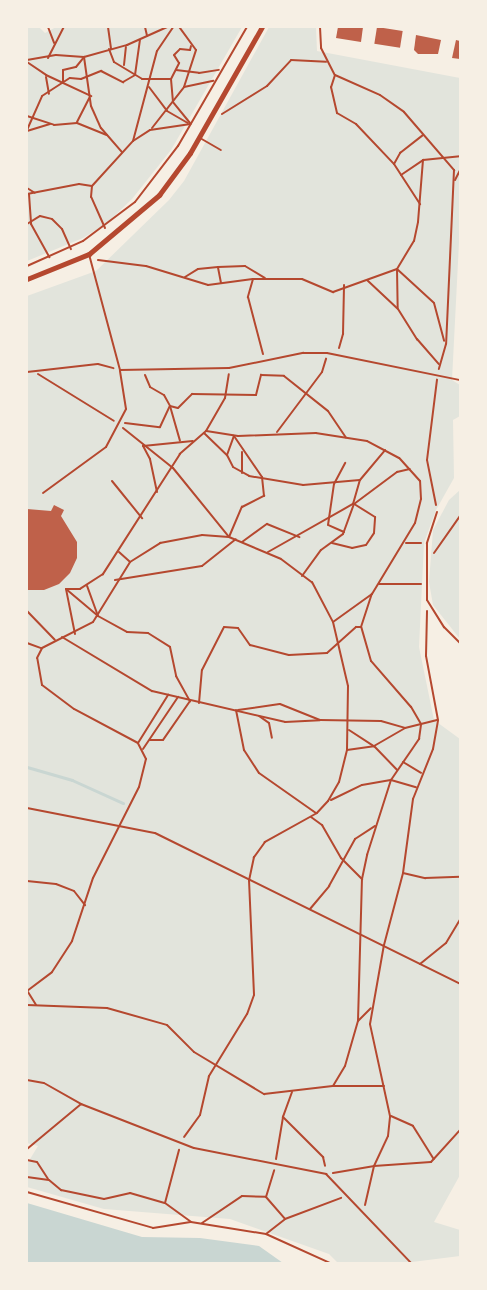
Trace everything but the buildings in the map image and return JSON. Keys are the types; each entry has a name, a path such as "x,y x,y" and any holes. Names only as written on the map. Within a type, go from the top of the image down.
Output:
{"street":[{"path":"27,279 89,254 159,195 199,137 262,27"}],"lane":[{"path":"199,137 221,150"},
{"path":"43,493 106,447 126,409 120,370 89,254"},
{"path":"120,370 229,368 264,360 327,353 439,372 460,380"},
{"path":"437,512 427,543 427,600 444,627 460,643"},
{"path":"27,1080 44,1083 81,1104 180,1142 326,1174 349,1195 411,1263"},
{"path":"27,1149 81,1104"}],"path":[{"path":"48,27 54,43"},
{"path":"48,58 64,27"},
{"path":"108,27 114,62 124,65 135,75 150,81 171,80"},
{"path":"146,27 147,36"},
{"path":"27,61 84,57 126,46 167,27"},
{"path":"133,141 157,51 173,27"},
{"path":"105,228 91,197 92,186 133,141 150,130 184,87 196,50 191,46 187,34 179,27"},
{"path":"320,27 326,62 335,75 380,95 404,112 444,155 455,180"},
{"path":"27,266 70,248 105,228 159,175 191,124 219,70 245,28"},
{"path":"135,75 140,40"},
{"path":"124,65 126,46"},
{"path":"191,46 174,55 178,61 171,80 173,102 191,124"},
{"path":"84,57 91,106 108,136 123,152"},
{"path":"63,83 63,70 76,67 84,57"},
{"path":"207,123 267,86 291,60 326,62"},
{"path":"27,61 46,75 91,96"},
{"path":"176,70 189,72 219,70"},
{"path":"27,130 42,96 49,94 70,78 87,77 101,71 123,82 135,75"},
{"path":"46,75 49,94"},
{"path":"335,75 331,87 337,113 356,124 394,164 420,204"},
{"path":"184,87 213,81"},
{"path":"148,87 167,111 191,124"},
{"path":"77,123 91,96"},
{"path":"27,116 50,123"},
{"path":"27,130 50,123 77,123 108,136"},
{"path":"150,130 191,124"},
{"path":"394,164 400,153 423,135"},
{"path":"401,176 423,160 435,161 444,155 460,156"},
{"path":"398,309 397,269 414,241 420,204 423,160"},
{"path":"437,512 428,479 428,449 439,364 446,344 455,180 460,170"},
{"path":"49,258 29,224 28,194 79,184 92,186"},
{"path":"27,188 35,193"},
{"path":"29,224 40,216 52,219 62,229 70,248"},
{"path":"92,261 146,267 208,285 253,279 302,279 333,292 344,285 367,280 397,269"},
{"path":"184,278 198,269 245,266 268,279"},
{"path":"218,267 221,284"},
{"path":"397,269 434,303 446,344"},
{"path":"253,279 248,297 264,360"},
{"path":"367,280 398,309 417,339 439,364"},
{"path":"337,354 343,334 344,285"},
{"path":"277,432 322,372 327,353"},
{"path":"38,374 98,364 120,370"},
{"path":"66,589 80,589 103,574 173,468 193,441 205,432 227,392 229,368"},
{"path":"144,369 150,387 164,395 170,406 181,442"},
{"path":"27,372 38,374 72,392 120,424 143,446 173,468 230,537"},
{"path":"170,406 177,408 192,394 227,392 256,395 261,375 284,376 328,411 346,438"},
{"path":"120,424 160,427 170,406"},
{"path":"205,432 238,436 277,432 346,438 386,450 410,469 420,481 421,499 406,543 372,594 361,627 371,661 411,706 421,724 419,739 391,780 375,826 362,879 363,936 358,1021 345,1066 333,1086"},
{"path":"205,432 227,455 233,467 242,473 303,485 360,480"},
{"path":"227,455 234,436 242,452 262,477 264,496 242,507 230,537"},
{"path":"143,446 193,441"},
{"path":"143,446 150,459 157,493"},
{"path":"268,552 300,537 353,504 360,480 386,450"},
{"path":"242,452 242,473"},
{"path":"344,532 331,528 328,520 334,484 345,463"},
{"path":"302,576 344,532 354,504 397,472 410,469"},
{"path":"420,481 428,479"},
{"path":"112,481 141,519"},
{"path":"332,543 352,548 366,545 374,533 375,517 354,504"},
{"path":"427,563 459,519"},
{"path":"242,542 267,524 300,537"},
{"path":"36,1005 27,991 61,960 85,905 93,878 117,825 143,777 146,759 138,743 74,709 42,685 37,658 42,648 62,637 75,634 98,616 115,580 141,551 179,538 230,537 268,552 312,582 333,622 348,686 350,730 347,750 339,782 328,801 311,817 266,842 254,857 249,880 254,994 247,1014 215,1065 200,1115 180,1142 165,1203"},
{"path":"115,580 202,566 236,539"},
{"path":"406,543 427,543"},
{"path":"119,552 129,562"},
{"path":"379,584 426,584"},
{"path":"87,586 98,616"},
{"path":"66,589 98,616 127,632 148,633 170,646 176,676 190,701"},
{"path":"66,589 75,634"},
{"path":"333,622 372,594"},
{"path":"364,1211 374,1166 388,1136 390,1116 385,1086 374,1055 372,1007 384,945 403,873 416,787 433,749 438,720 426,656 427,600"},
{"path":"27,610 55,640"},
{"path":"199,704 202,670 224,627 238,628 250,645 289,655 327,653 356,627 361,627"},
{"path":"62,637 84,647 127,679 199,704 257,714 285,722 348,718 405,728"},
{"path":"27,643 42,648"},
{"path":"138,743 168,695"},
{"path":"142,749 178,697"},
{"path":"150,740 163,740 190,701"},
{"path":"236,710 280,704 320,720"},
{"path":"236,710 244,750 259,773 317,813"},
{"path":"257,714 269,723 272,738"},
{"path":"347,750 374,746 405,728 444,720"},
{"path":"350,730 374,746 397,770"},
{"path":"403,762 422,773"},
{"path":"328,801 362,785 391,780 416,787"},
{"path":"27,808 155,833 460,984"},
{"path":"311,817 322,825 341,858 362,879"},
{"path":"309,909 336,875 341,858 355,839 375,826"},
{"path":"403,873 425,878 460,877"},
{"path":"27,881 56,884 74,891 85,905"},
{"path":"420,964 446,943 460,920"},
{"path":"27,1005 107,1008 142,1016 174,1029 194,1052 264,1094 333,1086 385,1086"},
{"path":"358,1021 372,1007"},
{"path":"292,1091 283,1117 323,1157 326,1174 374,1166 416,1165 434,1159 460,1130"},
{"path":"390,1116 413,1126 434,1159"},
{"path":"27,1161 37,1162 49,1180 61,1190 104,1199 130,1192 165,1203 191,1222"},
{"path":"27,1177 49,1180"},
{"path":"27,1191 153,1228 191,1222 266,1234 330,1263"},
{"path":"266,1234 285,1219 349,1195"},
{"path":"202,1223 242,1196 266,1197 285,1219"}],"shaded area":[{"path":"27,27 39,27 45,33 56,27 242,27 171,150 132,199 107,223 83,238 27,261"},
{"path":"269,27 316,27 317,51 460,78 460,223 452,380 460,385 460,416 453,420 454,478 436,510 424,543 419,647 434,720 460,739 460,1175 434,1222 460,1230 460,1256 404,1263 338,1263 329,1254 230,1219 104,1209 27,1187 27,1164 38,1146 27,1143 27,296 96,271 169,200 184,181"},
{"path":"460,490 460,639 433,605 429,582 433,530 449,500"},
{"path":"27,1203 142,1237 200,1238 259,1246 283,1263 27,1263"}],"waterway":[{"path":"27,767 72,780 123,803"}]}
